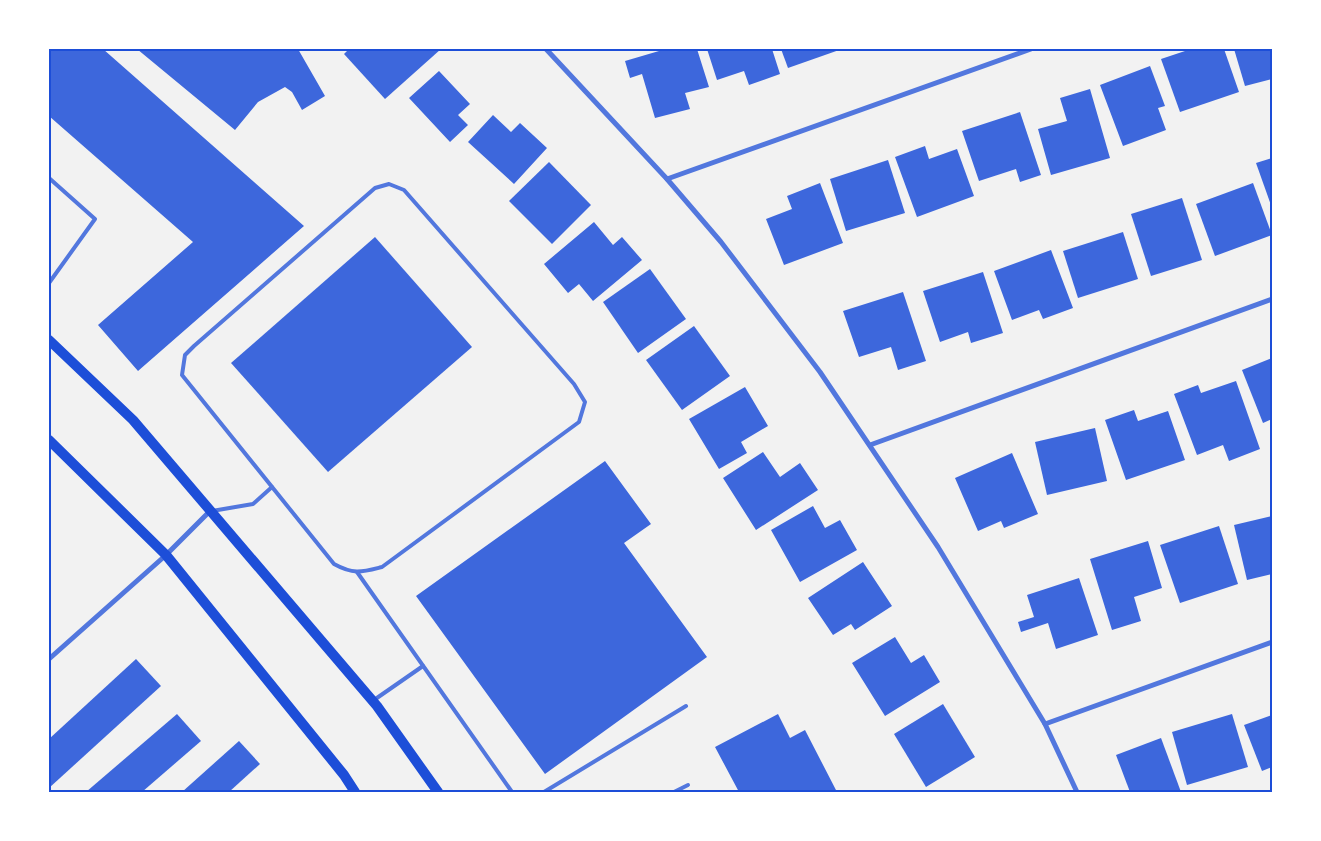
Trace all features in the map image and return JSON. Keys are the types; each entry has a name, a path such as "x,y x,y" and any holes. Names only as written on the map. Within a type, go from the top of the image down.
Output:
{"main road":[{"path":"49,340 134,420 372,701 438,792"},
{"path":"49,440 166,555 344,775 355,792"}],"street":[{"path":"546,49 667,179 721,242 820,372 938,548 1045,724 1076,792"},
{"path":"667,179 1030,49"},
{"path":"870,445 1272,299"},
{"path":"49,659 166,555 210,511"},
{"path":"1045,724 1272,642"}],"lane":[{"path":"49,178 95,219 49,283"},
{"path":"389,184 404,190 574,384 585,402 579,422 382,567 357,572 347,572 334,564 182,374 185,355 375,188 389,184"},
{"path":"210,511 254,504 272,486"},
{"path":"357,572 512,792"},
{"path":"372,701 423,666"},
{"path":"544,792 686,706"},
{"path":"674,792 688,785"}],"building":[{"path":"49,49 103,49 304,226 138,371 98,325 193,242 49,116"},
{"path":"137,49 298,49 325,96 302,110 292,92 285,87 258,102 235,130"},
{"path":"349,49 441,49 385,99 344,54"},
{"path":"659,49 697,49 709,87 685,93 690,109 655,118 642,74 630,78 625,61 659,51"},
{"path":"707,49 772,49 780,74 749,85 744,71 717,80"},
{"path":"781,49 842,49 788,68"},
{"path":"1191,49 1224,49 1239,92 1180,112 1161,59"},
{"path":"1234,49 1272,49 1272,79 1245,86"},
{"path":"1150,66 1165,106 1158,108 1166,130 1123,146 1100,85"},
{"path":"439,71 470,104 458,115 468,125 450,142 409,98"},
{"path":"1090,89 1110,158 1051,175 1038,129 1067,121 1060,98"},
{"path":"1020,112 1041,175 1020,182 1016,169 979,181 962,131"},
{"path":"493,115 511,132 520,123 547,148 514,184 468,142"},
{"path":"925,146 929,159 957,149 974,196 917,217 895,157"},
{"path":"1272,158 1272,208 1256,163"},
{"path":"888,160 905,213 846,231 830,179"},
{"path":"549,162 591,205 552,244 509,201"},
{"path":"820,183 843,243 784,265 766,219 792,209 787,196"},
{"path":"1253,183 1272,235 1215,256 1196,204"},
{"path":"1182,198 1202,260 1151,276 1131,214"},
{"path":"594,222 613,245 622,237 642,260 593,301 579,284 568,293 544,264"},
{"path":"1123,232 1138,279 1078,298 1063,251"},
{"path":"375,237 472,347 328,472 231,363"},
{"path":"1051,250 1073,308 1043,319 1039,310 1012,320 994,271"},
{"path":"650,269 686,319 638,353 603,302"},
{"path":"983,272 1003,333 971,343 968,332 940,342 923,291"},
{"path":"903,292 926,361 898,370 891,347 859,357 843,311"},
{"path":"694,326 730,376 682,410 646,360"},
{"path":"1272,358 1272,419 1263,423 1242,370"},
{"path":"1236,381 1260,449 1229,461 1223,445 1197,455 1174,394 1198,385 1201,393"},
{"path":"745,387 768,426 741,442 747,453 719,469 689,419"},
{"path":"1134,410 1138,421 1168,411 1185,460 1126,480 1105,420"},
{"path":"1095,428 1107,481 1047,495 1035,442"},
{"path":"763,452 780,477 800,463 818,490 756,530 723,478"},
{"path":"1012,453 1038,514 1004,528 1001,521 978,531 955,478"},
{"path":"605,461 651,524 624,543 707,657 545,774 416,596"},
{"path":"813,506 825,528 840,520 857,550 800,582 771,530"},
{"path":"1272,516 1272,574 1247,580 1234,525"},
{"path":"1219,526 1238,584 1180,603 1160,545"},
{"path":"1148,541 1162,588 1134,597 1141,621 1112,630 1090,559"},
{"path":"863,562 892,606 855,630 851,624 833,635 808,598"},
{"path":"1079,578 1098,635 1056,649 1048,623 1021,632 1018,622 1034,617 1027,595"},
{"path":"895,637 911,663 924,655 940,682 885,716 852,663"},
{"path":"136,659 161,686 49,788 49,739"},
{"path":"943,704 975,757 926,787 894,734"},
{"path":"177,714 201,741 142,792 86,792"},
{"path":"778,714 790,738 805,730 837,792 739,792 715,747"},
{"path":"1232,714 1248,767 1187,785 1172,732"},
{"path":"1272,715 1272,767 1262,771 1244,725"},
{"path":"1161,738 1181,792 1130,792 1116,755"},
{"path":"239,741 260,764 229,792 182,792"}]}
